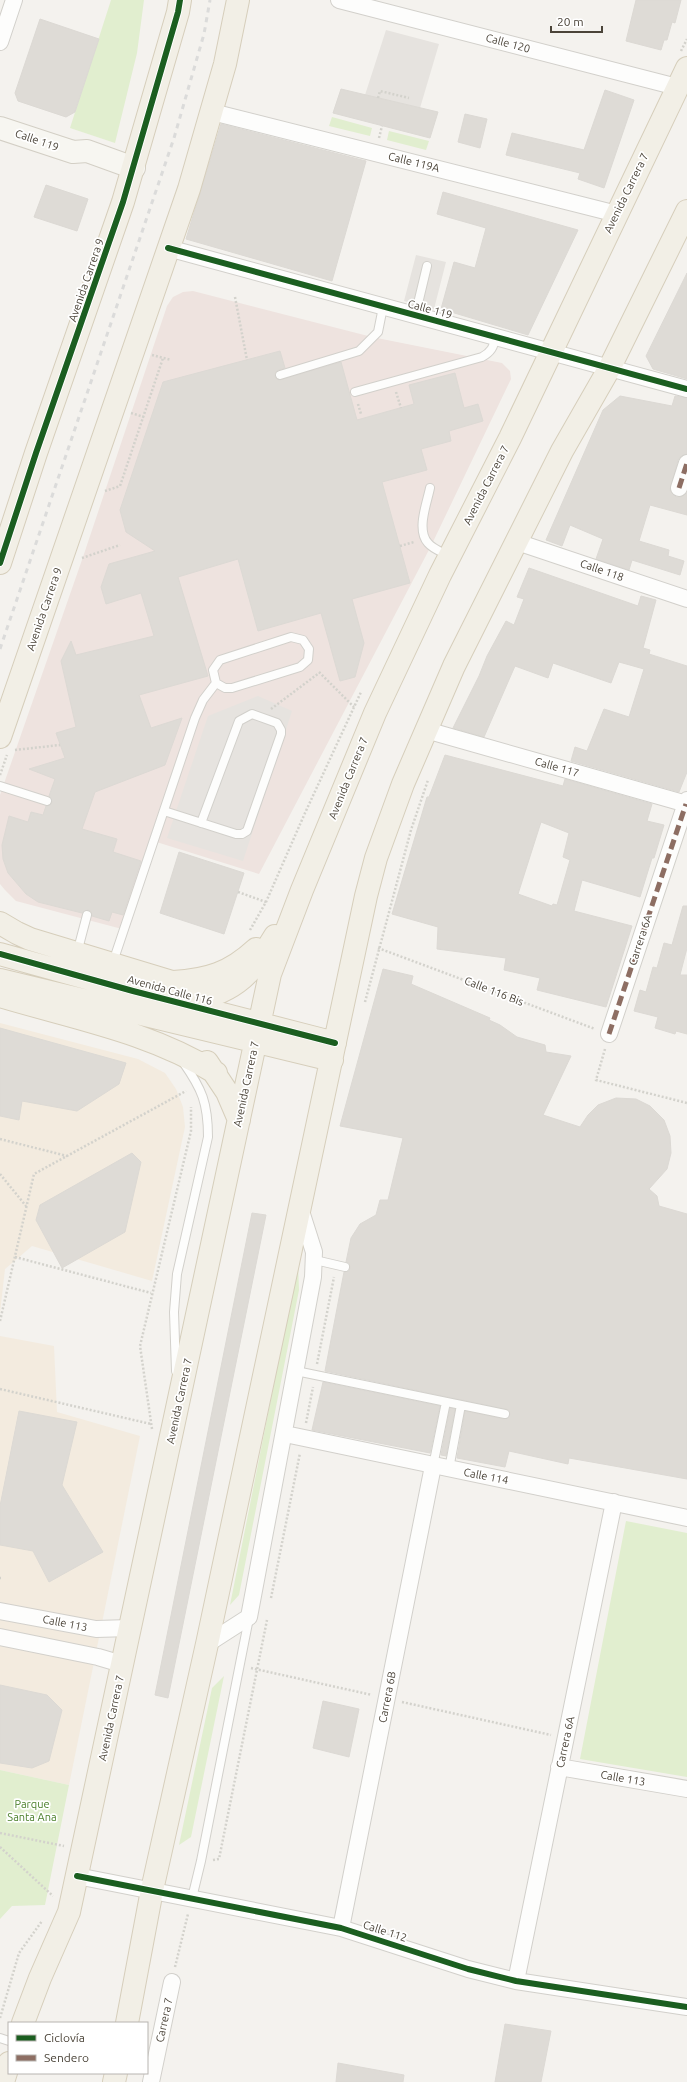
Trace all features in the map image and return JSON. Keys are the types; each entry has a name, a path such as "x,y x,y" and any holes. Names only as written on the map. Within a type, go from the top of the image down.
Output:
{"main road":[{"name":"Avenida Carrera 9","path":"0,563 132,174 178,12 180,0"},
{"name":"Avenida Carrera 9","path":"4,744 168,248 189,189 225,64 238,0"},
{"name":"Avenida Carrera 7","path":"22,2022 69,1912 270,974 302,890 366,732 687,68"},
{"path":"126,2022 152,1890 208,1644 366,896 376,858 403,784 454,666 562,451 609,369 685,218"},
{"path":"175,1002 205,998 228,989 241,981 263,955 302,890"},
{"path":"175,1002 207,979 233,967 262,943 302,890"},
{"path":"0,923 24,936 112,964 175,1002 227,1092 239,1120"},
{"name":"Avenida Calle 116","path":"0,954 132,1001"},
{"name":"Avenida Calle 116","path":"0,980 132,1001 175,1002 257,1032 333,1051"},
{"path":"0,996 154,1042 174,1050 216,1073"},
{"path":"205,998 257,1032"},
{"path":"3,2082 8,2066"}],"street":[{"path":"0,42 14,0"},
{"name":"Calle 120","path":"339,0 677,87"},
{"name":"Calle 119A","path":"212,112 617,214"},
{"name":"Calle 119","path":"0,128 73,152 87,151 132,174"},
{"name":"Calle 119","path":"168,248 687,389"},
{"path":"679,488 687,463"},
{"name":"Calle 118","path":"517,542 687,599"},
{"name":"Calle 117","path":"426,730 556,764 687,803"},
{"name":"Carrera 6A","path":"609,1034 687,803"},
{"path":"208,1644 249,1616 296,1371 315,1260 309,1230 300,1208"},
{"name":"Calle 114","path":"284,1434 687,1518"},
{"name":"Carrera 6B","path":"341,1928 441,1467"},
{"name":"Carrera 6A","path":"516,1981 614,1502"},
{"name":"Calle 113","path":"0,1611 96,1629 130,1628"},
{"path":"0,1637 98,1657 114,1662 122,1668"},
{"name":"Calle 113","path":"559,1767 687,1789"},
{"name":"Calle 112","path":"77,1876 341,1928 468,1969 516,1981 687,2007"},
{"name":"Carrera 7","path":"151,2082 172,1982"}],"lane":[{"path":"415,316 427,266"},
{"path":"280,375 359,351 378,332 383,307"},
{"path":"355,392 482,357 490,352 494,346 495,337"},
{"path":"430,488 423,527 424,538 431,546 450,557"},
{"path":"112,964 197,711 216,683 213,670 220,660 291,637 298,637 307,644 309,649 308,660 300,667 232,688 225,688 216,683"},
{"path":"164,811 201,823 236,834 242,834 247,831 280,734 281,730 277,723 252,714 239,722 201,823"},
{"path":"0,786 47,802"},
{"path":"76,953 86,915"},
{"path":"174,1050 198,1083 205,1098 208,1115 208,1137 177,1274 174,1312 179,1404"},
{"path":"315,1260 345,1267"},
{"path":"296,1371 505,1414"},
{"path":"441,1467 446,1402"},
{"path":"441,1467 461,1405"},
{"path":"192,1898 201,1861 249,1616"}],"path":[{"path":"378,98 380,91 409,98"},
{"path":"378,140 382,126"},
{"path":"235,297 247,360"},
{"path":"146,352 171,360"},
{"path":"103,492 120,486 164,358"},
{"path":"394,386 401,408"},
{"path":"125,412 144,417"},
{"path":"76,560 120,545"},
{"path":"308,660 319,673 354,707"},
{"path":"261,716 319,673"},
{"path":"4,744 60,745"},
{"path":"364,1007 378,948 411,830 428,779"},
{"path":"238,892 266,902"},
{"path":"609,1034 596,1080 687,1103"},
{"path":"0,1321 34,1174 186,1090 188,1095"},
{"path":"153,1436 140,1346 191,1131 192,1114 190,1100"},
{"path":"0,1139 67,1156"},
{"path":"0,1174 27,1206"},
{"path":"14,1258 152,1293"},
{"path":"0,1389 151,1424"},
{"path":"0,1833 73,1848 86,1834"},
{"path":"0,1847 69,1912"},
{"path":"172,1982 192,1898"},
{"path":"0,2018 19,1953 44,1918"}],"shaded area":[{"path":"386,30 439,44 420,108 365,95"},
{"path":"416,255 446,262 434,309 404,301"},
{"path":"193,291 372,337 502,363 510,371 511,379 431,546 259,874 150,840 122,929 16,901 5,890 0,884 0,795 83,557 167,306 173,297 183,292"},
{"path":"258,696 292,711 243,861 167,838 208,716"},
{"path":"0,1023 138,1059 165,1073 176,1089 183,1107 185,1127 152,1281 32,1246 5,1269 0,1313"},
{"path":"0,1336 54,1346 57,1412 140,1436 69,1785 0,1770"}],"green space":[{"path":"111,0 144,0 137,53 115,143 70,128"},
{"path":"332,117 372,128 370,136 329,126"},
{"path":"389,131 429,141 426,150 387,140"},
{"path":"298,1263 299,1290 239,1595 230,1605"},
{"path":"626,1521 687,1533 687,1777 580,1759"},
{"path":"224,1676 191,1837 179,1845 212,1688"},
{"name":"Parque Santa Ana","path":"0,1770 69,1785 45,1905 12,1906 0,1919"}],"building":[{"path":"636,0 681,0 675,23 672,22 667,40 664,40 661,50 626,41"},
{"path":"40,19 99,39 75,112 66,117 18,101 15,93"},
{"path":"341,89 438,112 430,138 333,113"},
{"path":"605,90 634,100 604,188 578,179 580,173 506,155 512,133 584,150"},
{"path":"465,114 487,119 480,148 458,142"},
{"path":"221,124 366,161 332,281 186,239"},
{"path":"46,185 88,199 77,231 34,217"},
{"path":"443,192 578,230 528,335 441,309 454,262 475,268 486,228 437,214"},
{"path":"687,273 687,379 653,369 646,356"},
{"path":"280,351 285,368 278,370 275,373 275,377 279,380 341,362 357,420 414,404 409,385 455,373 464,408 478,404 483,421 449,431 451,441 421,449 427,470 382,482 410,583 352,599 364,643 355,677 340,681 321,613 258,631 238,559 178,577 208,676 139,695 151,728 182,718 165,765 95,792 82,829 117,839 113,852 141,861 123,915 112,912 109,921 92,916 91,911 88,910 82,913 38,902 26,894 8,873 3,859 2,845 9,816 28,822 31,812 43,815 46,806 50,805 52,802 49,796 55,779 29,769 65,758 56,733 76,727 61,661 71,641 76,655 154,636 141,593 106,604 101,587 109,564 155,551 126,532 120,510 163,382"},
{"path":"620,396 672,406 675,396 687,398 687,454 681,456 678,460 670,490 676,497 681,497 687,493 687,515 650,505 639,541 669,550 668,556 684,561 680,575 632,560 629,570 596,559 603,539 570,525 562,546 546,540 603,410"},
{"path":"529,568 638,606 641,596 656,600 643,648 650,650 649,654 687,666 687,772 679,792 571,761 575,747 587,751 604,709 629,717 644,669 619,662 611,683 553,663 548,678 515,666 484,737 453,728 479,676 487,656 506,621 514,625 524,599 517,597"},
{"path":"445,755 563,786 565,779 652,804 647,821 664,825 640,897 582,880 574,911 632,926 606,1007 537,990 540,978 504,970 506,958 437,949 438,927 392,914 427,797 429,797","holes":["541,822 569,833 563,857 570,860 557,905 553,904 552,906 518,894"]},
{"path":"179,852 244,873 224,934 160,913"},
{"path":"683,906 687,906 687,948 680,975 687,975 687,1034 676,1031 675,1034 655,1028 658,1017 634,1011 640,990 646,992 653,967 657,968 664,943 672,945"},
{"path":"383,969 413,976 411,984 490,1018 489,1020 500,1025 517,1037 545,1045 546,1052 571,1056 543,1115 580,1127 588,1115 598,1105 616,1098 636,1099 650,1106 664,1120 670,1136 671,1153 667,1169 649,1189 657,1196 659,1206 687,1214 687,1479 569,1458 568,1464 509,1451 505,1467 457,1458 465,1411 504,1419 510,1415 509,1410 325,1371 344,1272 349,1271 350,1268 349,1263 346,1262 351,1238 360,1224 376,1215 380,1200 388,1200 403,1138 340,1126"},
{"path":"0,1028 126,1063 119,1084 77,1111 22,1101 19,1120 0,1116"},
{"path":"132,1153 141,1162 125,1232 62,1268 36,1220 40,1205"},
{"path":"252,1213 266,1215 168,1698 155,1695"},
{"path":"323,1382 440,1406 430,1453 312,1430"},
{"path":"450,1408 455,1409 446,1456 441,1455"},
{"path":"19,1411 77,1422 62,1485 103,1552 49,1582 33,1551 0,1545 0,1506"},
{"path":"0,1685 47,1695 62,1710 49,1761 32,1768 0,1763"},
{"path":"323,1701 359,1709 349,1757 313,1748"},
{"path":"505,2024 551,2031 541,2082 495,2082"},
{"path":"338,2063 404,2075 403,2082 336,2082"}],"railway":[{"path":"0,649 174,138 204,34 210,0"}],"marked path":[{"path":"679,488 687,463"},
{"path":"609,1034 686,804"}],"cycle path":[{"path":"0,563 36,453 123,202 178,12 180,0"},
{"path":"168,248 687,389"},
{"path":"0,954 133,991 335,1043"},
{"path":"77,1876 341,1928 468,1969 516,1981 687,2007"}]}
